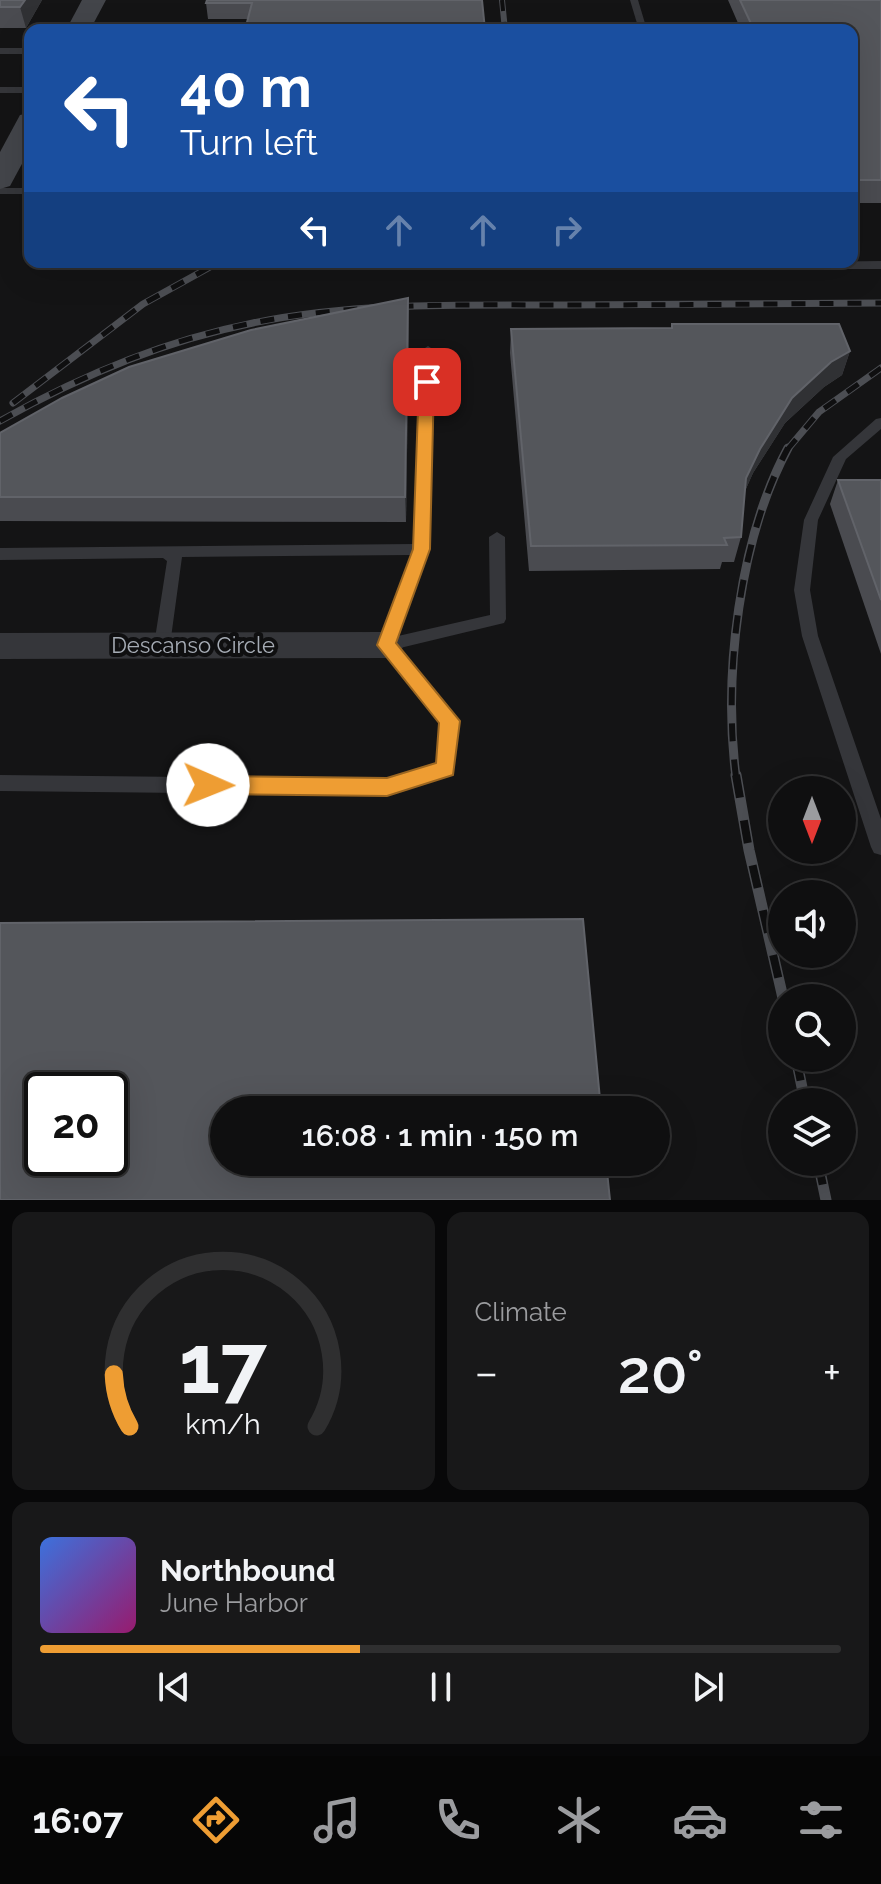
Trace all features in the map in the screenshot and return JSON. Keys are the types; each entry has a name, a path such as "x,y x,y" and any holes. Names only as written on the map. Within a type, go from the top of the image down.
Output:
{"street":[{"path":"81,24 94,0"},
{"path":"0,180 24,133"},
{"name":"Descanso Circle","path":"0,646 387,645"}],"lane":[{"path":"634,0 641,24"},
{"path":"0,51 24,51"},
{"path":"0,90 24,90"},
{"path":"0,191 24,191"},
{"path":"858,265 881,265"},
{"path":"387,645 421,549 428,350"},
{"path":"881,422 840,457 811,520 802,590 810,636 881,847"},
{"path":"387,645 498,619 497,537"},
{"path":"0,554 421,549"},
{"path":"162,645 175,559 167,552"},
{"path":"0,783 387,787 446,768 450,721 387,645"}],"building":[{"path":"0,0 25,0 20,7 0,7"},
{"path":"207,0 482,0 484,24 247,24 252,3 206,3"},
{"path":"740,0 881,0 881,180 858,180 858,24 751,24"},
{"path":"408,298 405,497 0,497 0,433 62,398 129,367 251,330"},
{"path":"672,324 839,324 850,351 831,362 792,398 760,449 746,478 741,537 724,538 727,545 531,546 511,329 672,328"},
{"path":"838,480 881,480 881,600"},
{"path":"583,919 600,1096 210,1096 210,1176 607,1176 610,1200 0,1200 0,923"}],"railway":[{"path":"502,0 504,24"},
{"path":"13,403 143,304 208,268"},
{"path":"0,421 91,375 154,350 220,331 292,316 370,308 448,305 881,303"},
{"path":"787,450 819,412 881,368"},
{"path":"736,777 732,695 739,608 757,523 787,450"},
{"path":"736,775 749,850 780,984"},
{"path":"799,1072 802,1088"},
{"path":"821,1176 826,1200"}],"route":[{"path":"208,785 387,787 446,768 450,721 387,645 421,549 427,382"}]}
